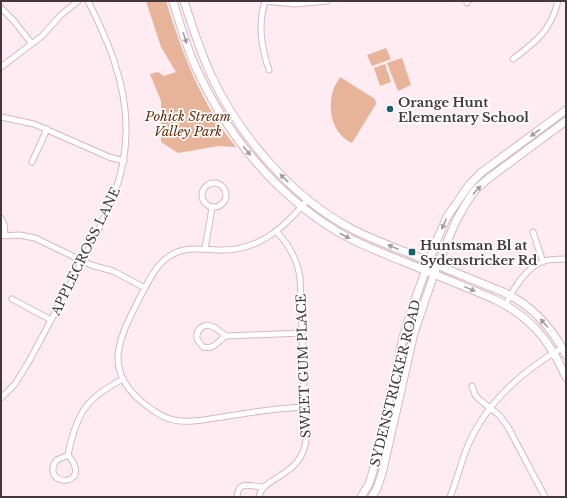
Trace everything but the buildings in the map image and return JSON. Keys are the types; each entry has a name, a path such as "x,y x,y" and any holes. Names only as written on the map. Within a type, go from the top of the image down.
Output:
{"street":[{"path":"1,67 46,32 61,15 78,1"},
{"name":"APPLECROSS LANE","path":"1,398 13,387 22,375 82,261 113,200 124,161 126,128 122,88 110,50 88,1"},
{"path":"173,1 192,60 209,95 236,136 259,165 280,186 302,206 328,226 348,238 506,304 536,328 549,344 566,377"},
{"path":"184,1 210,74 235,119 266,159 286,180 308,199 352,229 511,295 531,309 540,318 556,337 564,351 554,353 520,376 497,399 480,423 469,444 450,497"},
{"path":"269,70 262,48 260,32 262,12 265,1 295,4 327,1"},
{"path":"513,58 534,43 546,30 552,19 558,1"},
{"path":"1,8 14,21 32,44"},
{"name":"SYDENSTRICKER ROAD","path":"361,497 369,484 373,471 404,334 412,308 447,217 469,185 491,165 566,110"},
{"path":"1,117 30,122 110,157 124,161"},
{"name":"SYDENSTRICKER ROAD","path":"372,497 382,474 414,332 434,274 464,205 475,190 501,168 566,121"},
{"path":"32,162 47,129"},
{"path":"216,183 220,184 225,189 226,199 219,207 212,208 206,205 202,199 202,192 206,186 216,183"},
{"path":"305,407 269,410 194,421 178,421 162,416 148,407 133,393 123,379 118,362 120,341 124,328 157,268 167,258 182,250 196,248 224,250 244,247 266,238 277,232 308,199"},
{"path":"205,249 212,208"},
{"path":"1,218 4,224 3,235 19,235 35,238 82,261 113,271 145,288"},
{"name":"SWEET GUM PLACE","path":"263,487 295,465 304,449 306,440 298,270 286,242 277,232"},
{"path":"533,232 543,262"},
{"path":"506,304 520,280 526,273 543,262 566,258"},
{"path":"12,299 51,320"},
{"path":"226,336 214,327 207,325 201,327 196,336 200,345 207,348 214,347 220,339 226,336 302,333"},
{"path":"68,454 57,460 54,464 53,472 60,480 71,479 76,472 76,467 68,454 74,428 84,410 91,400 102,391 123,379"},
{"path":"472,386 475,395 499,415 508,427 545,497"},
{"path":"237,497 238,490 247,484 263,487 259,497"}],"green space":[{"name":"Pohick Stream Valley Park","path":"146,1 166,1 186,59 203,96 224,131 236,147 219,146 178,153 161,142 161,101 150,74 158,72 164,76 176,72 161,47"},
{"path":"386,48 391,59 372,66 367,55"},
{"path":"402,58 411,85 398,91 387,63"},
{"path":"385,64 391,82 380,86 374,68"},
{"path":"340,77 375,99 376,104 352,143 340,134 331,114 331,99 335,85"}],"place":[{"name":"Orange Hunt Elementary School","path":"390,109"},
{"name":"Huntsman Bl at Sydenstricker Rd","path":"412,252"}]}
